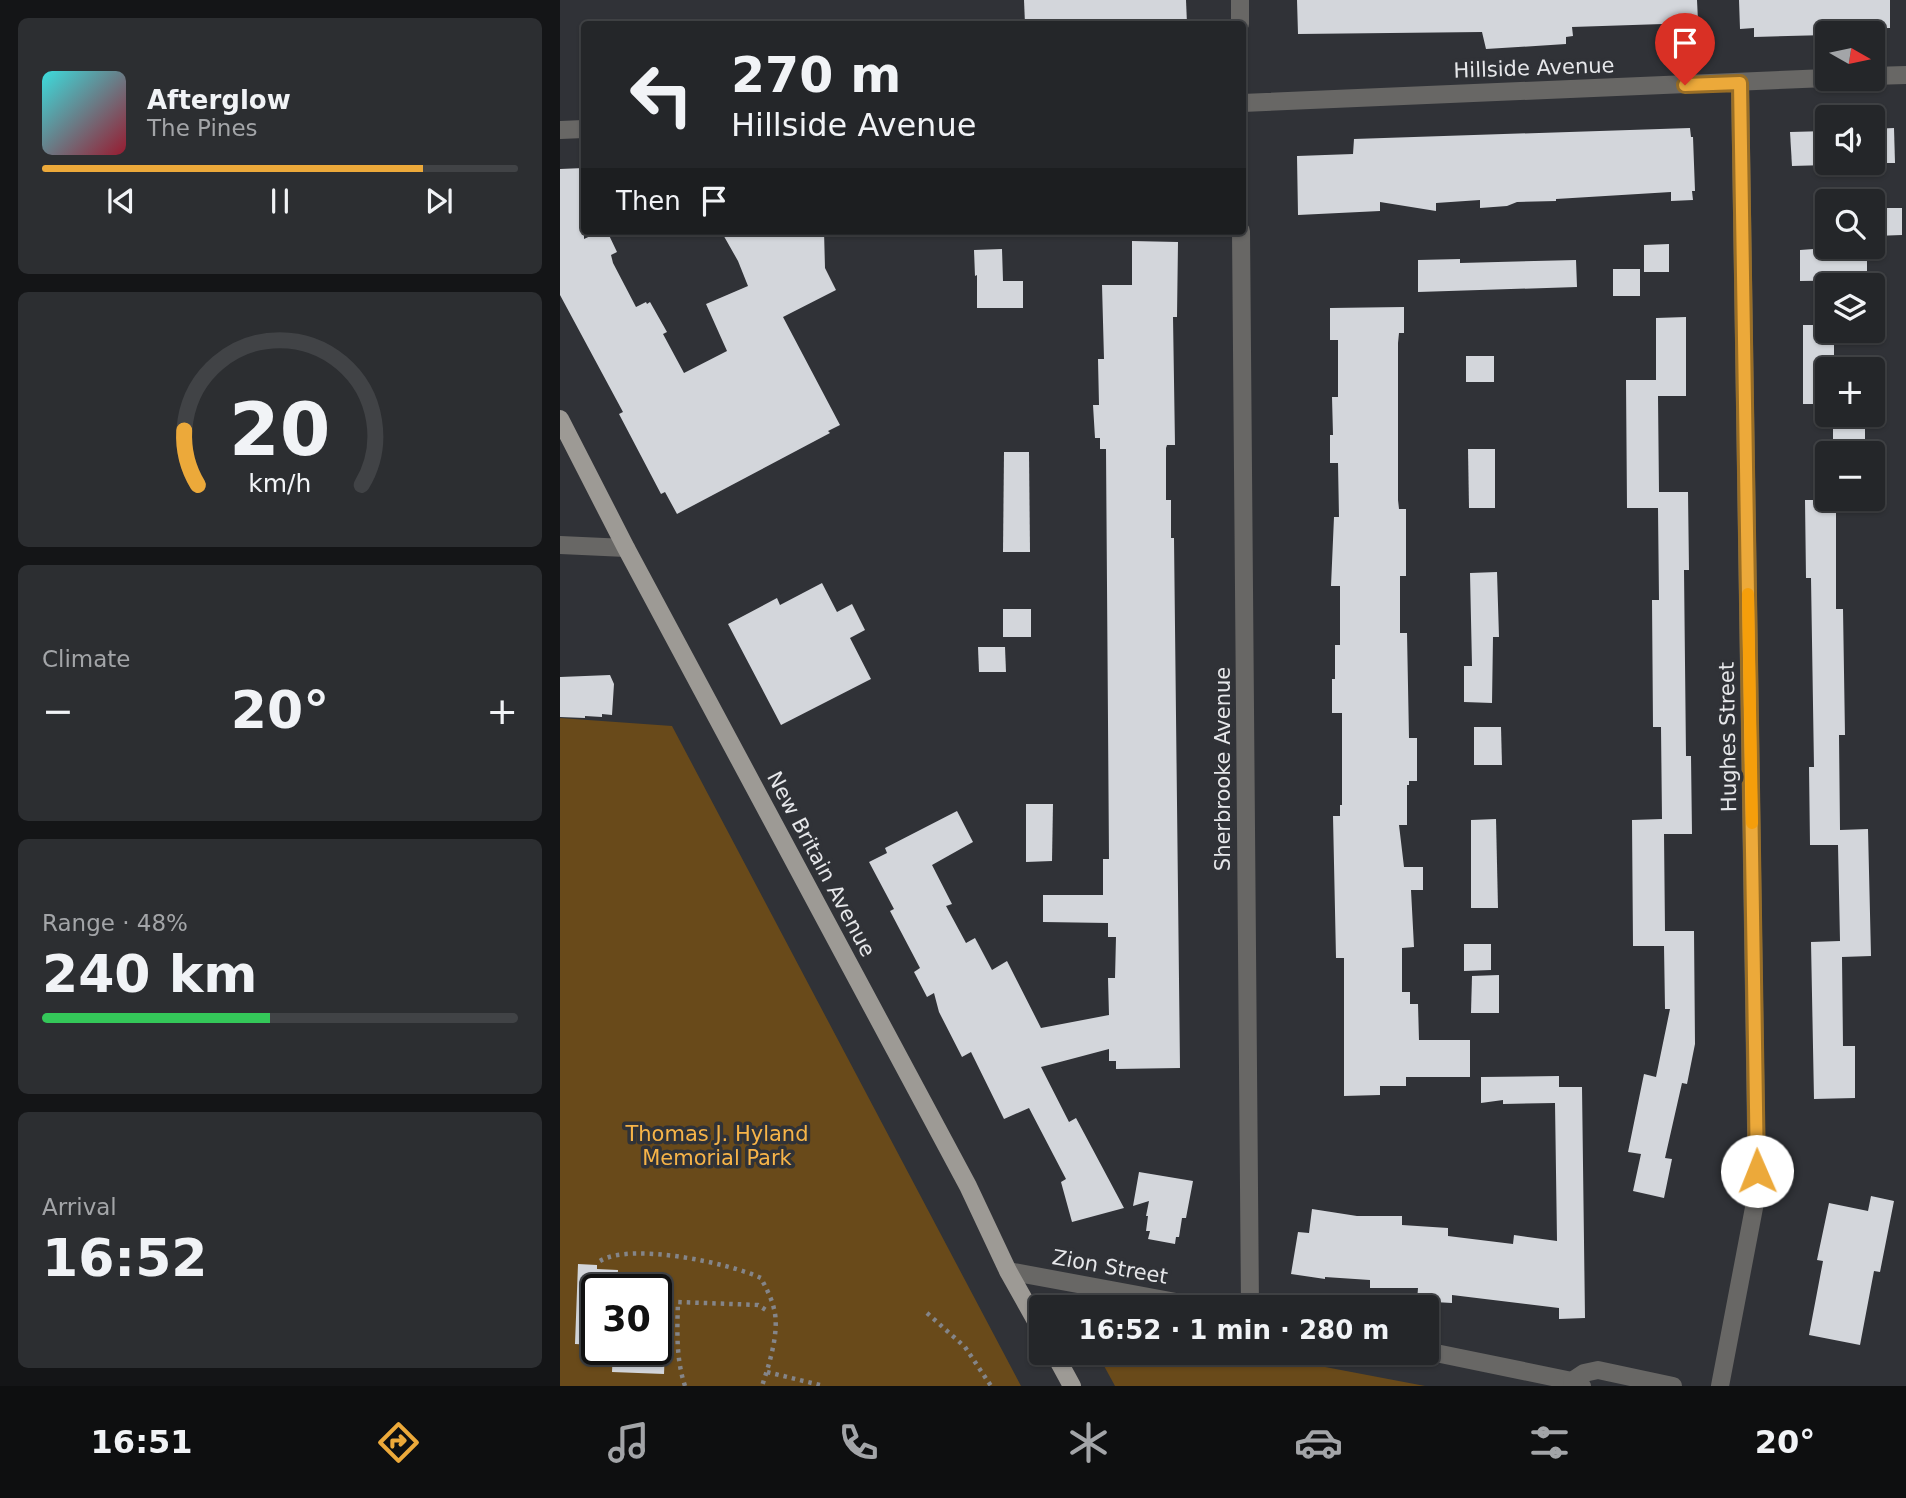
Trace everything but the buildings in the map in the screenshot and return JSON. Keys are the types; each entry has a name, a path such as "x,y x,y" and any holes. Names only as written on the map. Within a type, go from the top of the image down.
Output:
{"main road":[{"name":"New Britain Avenue","path":"560,419 626,548 968,1186 1029,1308"},
{"path":"1061,1365 1072,1386"}],"street":[{"path":"1240,0 1240,21"},
{"path":"1885,76 1906,75"},
{"name":"Hillside Avenue","path":"1246,103 1815,80"},
{"name":"Hughes Street","path":"1720,1386 1757,1192 1740,83"},
{"path":"560,130 581,129"},
{"name":"Sherbrooke Avenue","path":"1241,235 1250,1295"},
{"path":"560,545 626,548"},
{"name":"Zion Street","path":"1009,1272 1136,1295"},
{"path":"1439,1354 1577,1383 1584,1373 1598,1370 1673,1386"}],"path":[{"path":"600,1261 608,1256 626,1253 679,1258 720,1263 761,1278 775,1311 774,1345 762,1386"},
{"path":"685,1386 680,1371 677,1343 677,1302 758,1305 766,1310"},
{"path":"927,1313 965,1347 991,1386"},
{"path":"766,1372 824,1386"}],"green space":[{"name":"Thomas J. Hyland Memorial Park","path":"560,718 672,726 1021,1386 560,1386"},
{"path":"1104,1365 1315,1365 1425,1386 1115,1386"}],"slow traffic":[{"path":"1748,594 1752,823"}],"route":[{"path":"1685,85 1740,83 1757,1171"}]}
